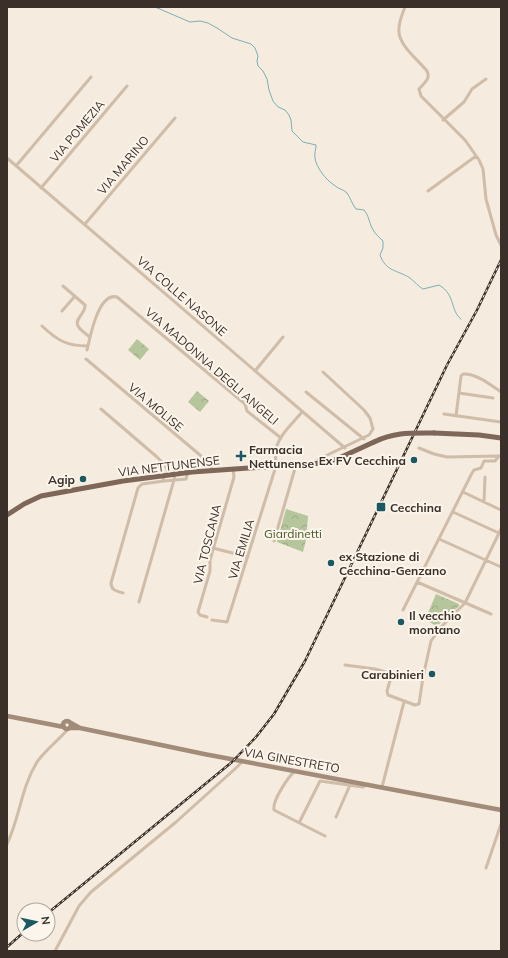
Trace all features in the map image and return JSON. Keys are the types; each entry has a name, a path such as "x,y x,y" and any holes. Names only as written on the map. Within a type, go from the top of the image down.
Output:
{"main road":[{"name":"VIA NETTUNENSE","path":"7,516 26,502 45,495 96,486 188,472 316,464 337,460 374,442 401,433 479,434 501,438"}],"street":[{"path":"405,7 400,24 400,37 405,46 428,74 428,79 419,90 420,95 443,120 467,142 476,156 483,169 486,199 496,236 501,245"},
{"path":"16,166 91,77"},
{"path":"443,120 464,102 472,89 486,79"},
{"name":"VIA POMEZIA","path":"41,188 127,86"},
{"name":"VIA MARINO","path":"85,224 175,118"},
{"path":"428,191 476,156"},
{"name":"VIA COLLE NASONE","path":"7,158 345,448"},
{"path":"63,286 86,307 77,321 77,325 90,337"},
{"path":"62,311 75,296"},
{"name":"VIA MADONNA DEGLI ANGELI","path":"42,326 61,341 87,348 95,318 107,298 111,296 118,298 245,404 247,411 281,438"},
{"path":"255,371 283,337"},
{"name":"VIA MOLISE","path":"86,359 199,454 213,470"},
{"path":"316,464 319,459 364,439 372,433 372,424 364,410 323,372"},
{"path":"456,416 461,376 463,374 468,374 482,380 501,392"},
{"path":"306,392 364,439"},
{"path":"459,393 493,398"},
{"path":"101,409 157,457 172,474 174,480 139,602"},
{"name":"VIA MADONNA DEGLI ANGELI","path":"276,466 276,451 281,438 302,412"},
{"path":"444,414 501,422"},
{"path":"419,448 444,457 500,456"},
{"path":"403,610 474,470 481,468 484,462 495,461 500,456"},
{"path":"274,541 296,465"},
{"name":"VIA EMILIA","path":"212,620 227,622 276,466"},
{"name":"VIA TOSCANA","path":"207,617 200,615 198,612 210,573 209,561 234,477 233,469"},
{"path":"123,592 114,590 111,587 111,583 138,488 142,484 186,480 188,472"},
{"path":"162,475 164,481"},
{"path":"484,502 485,477"},
{"path":"463,492 501,510"},
{"path":"453,512 500,533"},
{"path":"345,665 389,673 391,677 387,694 390,697 415,705 420,704 422,681 429,646 437,632 465,603 501,529"},
{"path":"439,539 501,567"},
{"path":"213,548 248,557"},
{"path":"417,582 491,614"},
{"path":"382,787 404,702"},
{"name":"VIA GINESTRETO","path":"7,716 80,728 146,743 501,810"},
{"path":"7,844 16,819 22,794 30,775 42,755 61,736 68,726"},
{"path":"55,951 79,906 91,892 176,822 243,761"},
{"path":"295,771 290,776 283,788 274,805 274,810 325,836"},
{"path":"300,821 320,781 363,787 368,784"},
{"path":"336,817 350,786"},
{"path":"486,868 501,824"}],"green space":[{"path":"137,339 149,349 140,360 128,350"},
{"path":"197,391 209,401 200,412 188,402"},
{"name":"Giardinetti","path":"286,509 308,516 306,540 303,552 277,542"},
{"path":"436,594 459,604 459,606 437,626 425,620"}],"waterway":[{"path":"140,7 149,7"},
{"path":"155,7 190,22 200,21 208,23 232,38 251,44 255,48 258,56 258,66 263,71 267,79 273,101 278,107 285,110 289,115 292,131 303,142 316,145 316,162 325,177 331,183 347,193 356,209 364,210 366,212 373,230 383,241 383,248 380,255 386,265 389,268 406,275 423,289 439,285 448,293 455,312 461,319"}],"railway":[{"path":"56,906 232,762 256,737 274,714 305,661 447,365 477,310 501,260"},
{"path":"7,947 16,939"}],"place":[{"name":"Farmacia Nettunense","path":"241,456"},
{"name":"Ex FV Cecchina","path":"414,460"},
{"name":"Agip","path":"83,479"},
{"name":"Cecchina","path":"381,507"},
{"name":"ex Stazione di Cecchina-Genzano","path":"331,563"},
{"name":"Il vecchio montano","path":"401,622"},
{"name":"Carabinieri","path":"432,674"}]}
